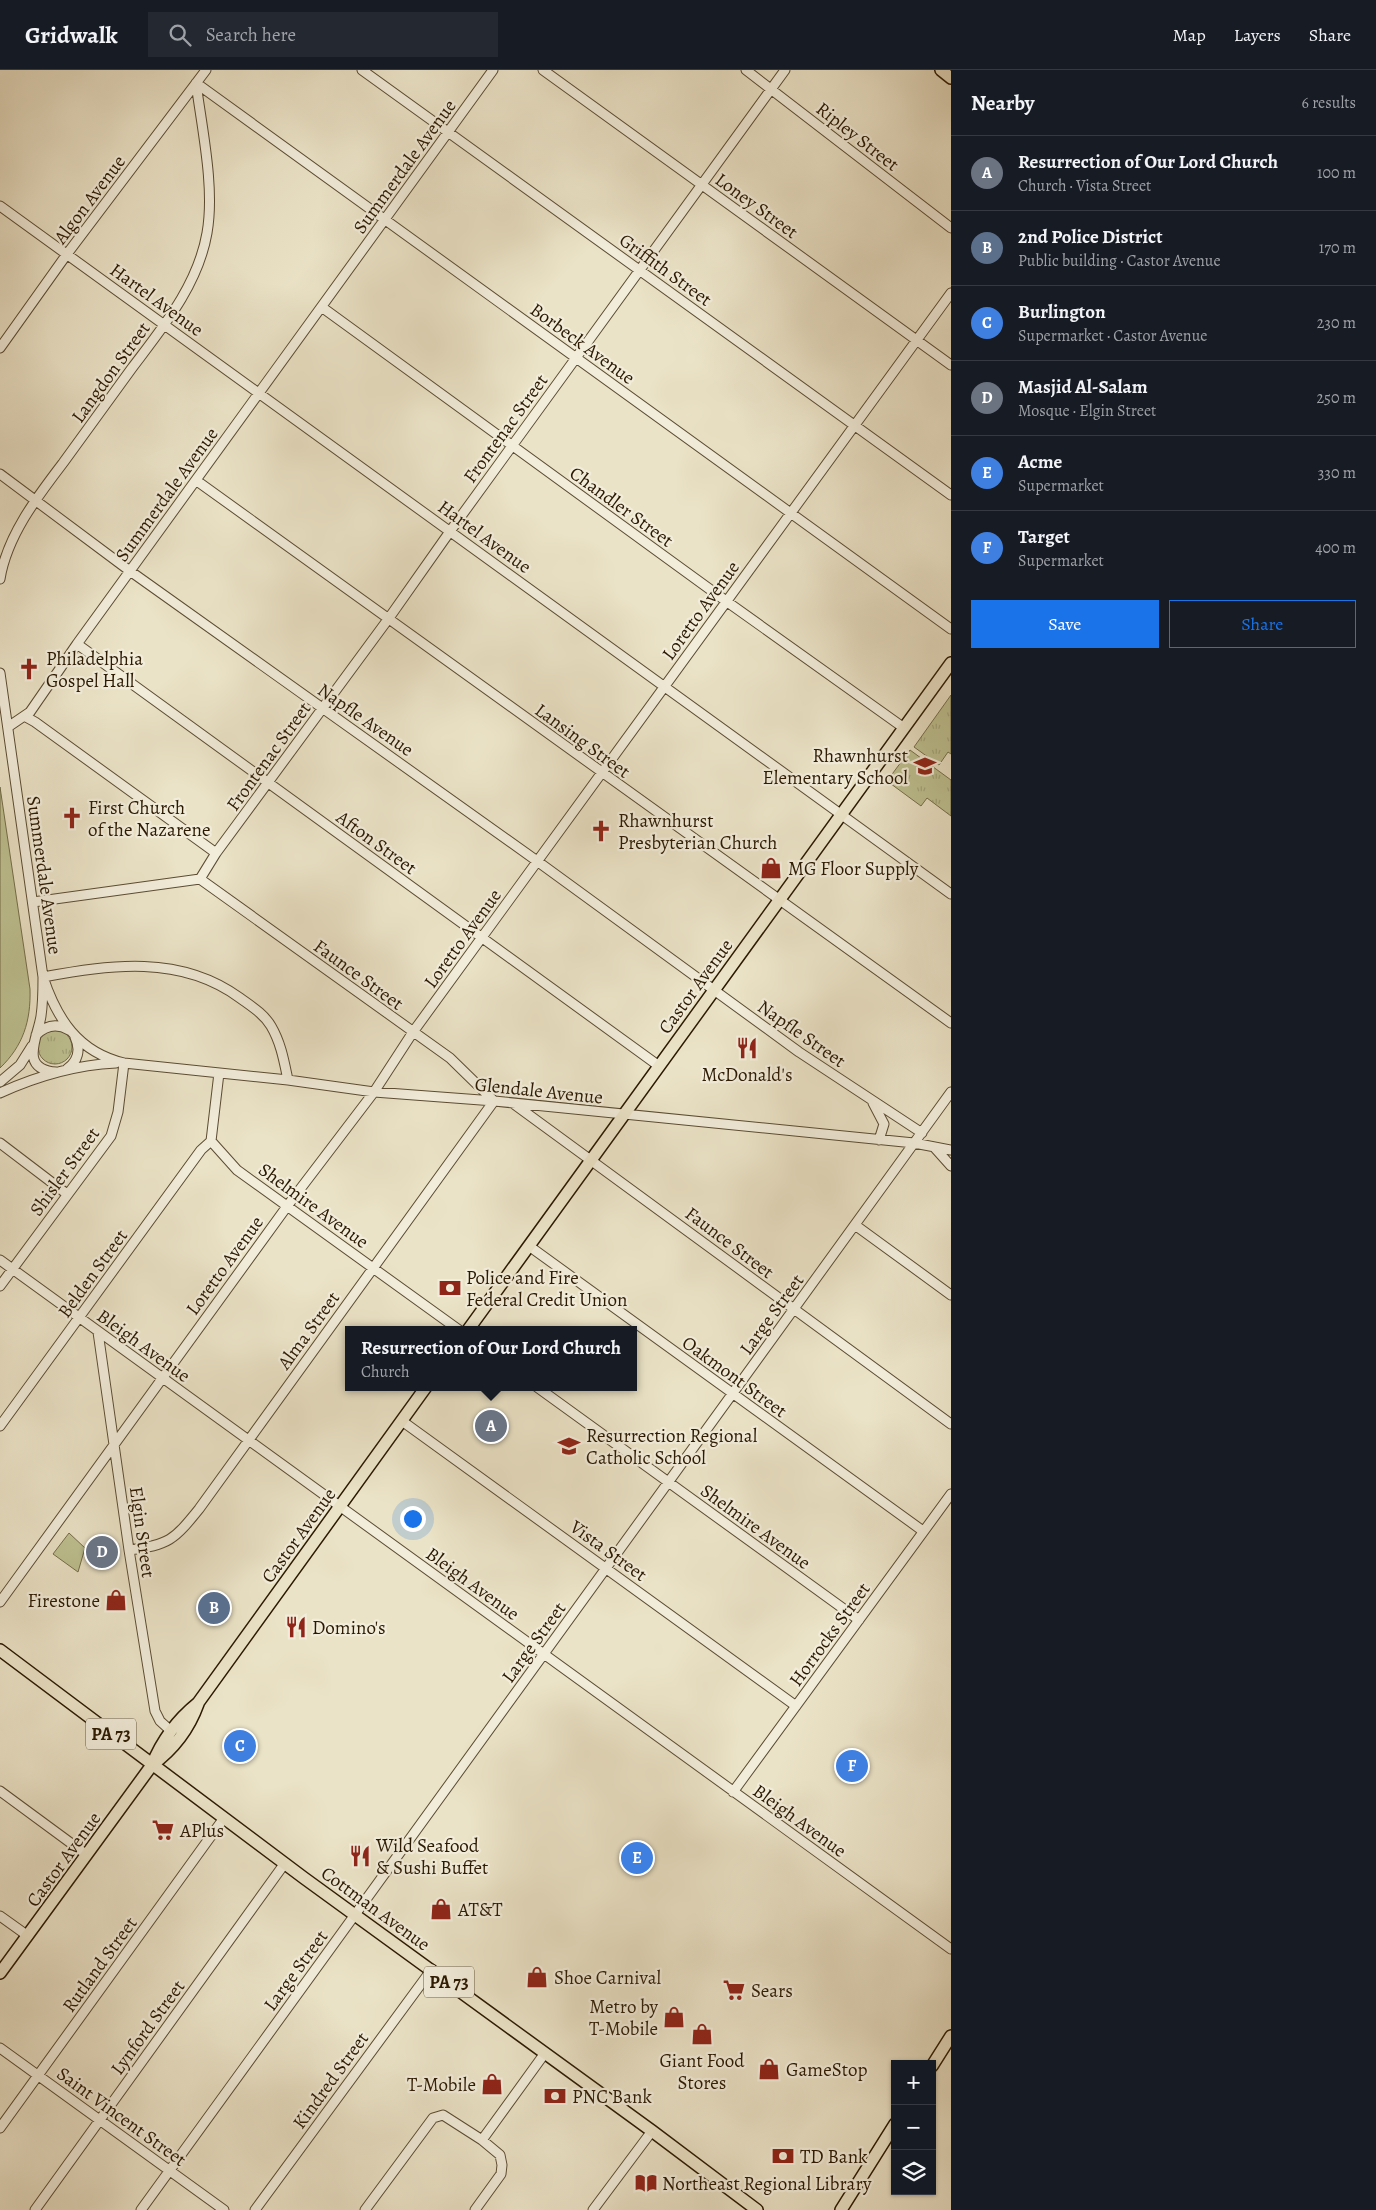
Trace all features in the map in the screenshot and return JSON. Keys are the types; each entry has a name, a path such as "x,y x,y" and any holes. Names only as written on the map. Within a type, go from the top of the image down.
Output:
{"main road":[{"path":"941,70 951,78"},
{"name":"Castor Avenue","path":"471,1326 951,663"},
{"name":"Castor Avenue","path":"152,1765 169,1753 180,1738 191,1722 198,1703 423,1391"},
{"name":"Cottman Avenue","path":"0,1650 152,1765 432,1969 757,2210"},
{"name":"Castor Avenue","path":"0,1973 152,1765 159,1747 181,1716 198,1703"},
{"path":"936,2060 951,2036"},
{"path":"841,2210 891,2130"}],"street":[{"name":"Algon Avenue","path":"0,348 67,254 206,70"},
{"name":"Griffith Street","path":"362,70 951,495"},
{"name":"Summerdale Avenue","path":"32,1044 42,1015 43,977 33,902 4,727 26,717 493,70"},
{"name":"Loney Street","path":"543,70 951,365"},
{"name":"Ripley Street","path":"746,70 951,228"},
{"name":"Frontenac Street","path":"200,879 216,853 269,784 450,530 786,70"},
{"name":"Borbeck Avenue","path":"196,83 951,629"},
{"name":"Langdon Street","path":"0,579 7,551 35,500 164,325 192,280 202,256 208,232 210,189 196,83"},
{"name":"Hartel Avenue","path":"0,206 450,530 663,687 842,813 951,894"},
{"name":"Loretto Avenue","path":"0,1602 288,1205 374,1092 413,1032 951,293"},
{"name":"Chandler Street","path":"322,308 904,728"},
{"name":"Napfle Avenue","path":"0,474 130,571 537,861 714,990"},
{"name":"Lansing Street","path":"197,481 951,1024"},
{"name":"Afton Street","path":"77,644 660,1066"},
{"path":"0,673 4,727"},
{"path":"26,717 216,853"},
{"path":"33,902 200,879"},
{"name":"Faunce Street","path":"200,879 450,1058 494,1101"},
{"path":"43,977 103,967 131,965 165,969 216,984 230,990 255,1008 270,1024 281,1045 288,1080"},
{"name":"Summerdale Avenue","path":"43,977 52,1004 78,1043 78,1056 72,1065 59,1072"},
{"name":"Napfle Street","path":"714,990 799,1052 922,1133"},
{"path":"0,1082 20,1065 39,1032 48,1027 58,1026 72,1033"},
{"name":"Glendale Avenue","path":"72,1033 99,1054 124,1063"},
{"path":"32,1044 32,1054 38,1064 45,1070 59,1072"},
{"name":"Glendale Avenue","path":"0,1093 39,1077 59,1072 96,1065 124,1063 288,1080 374,1092 494,1101 914,1143 951,1150"},
{"name":"Shisler Street","path":"0,1286 111,1136 116,1125 124,1063"},
{"path":"211,1141 219,1073"},
{"name":"Large Street","path":"141,2210 951,1092"},
{"name":"Alma Street","path":"129,1550 159,1545 171,1540 206,1501 248,1440 494,1101"},
{"name":"Napfle Street","path":"872,1101 884,1124 879,1140"},
{"name":"Faunce Street","path":"514,1104 951,1424"},
{"name":"Shelmire Avenue","path":"211,1141 237,1170 454,1326"},
{"name":"Belden Street","path":"0,1426 201,1150 211,1141"},
{"path":"0,1143 67,1194"},
{"path":"933,1147 951,1166"},
{"path":"855,1225 951,1295"},
{"name":"Oakmont Street","path":"529,1246 923,1531"},
{"name":"Bleigh Avenue","path":"0,1260 951,1949"},
{"name":"Elgin Street","path":"98,1332 129,1550 155,1711 160,1721 171,1731"},
{"name":"Shelmire Avenue","path":"542,1391 859,1620"},
{"name":"Vista Street","path":"402,1420 796,1706"},
{"name":"Horrocks Street","path":"733,1792 951,1494"},
{"path":"0,1791 87,1855"},
{"name":"Rutland Street","path":"0,2128 224,1818"},
{"name":"Lynford Street","path":"35,2210 285,1863"},
{"path":"0,1916 28,1936"},
{"name":"Kindred Street","path":"255,2210 432,1969"},
{"name":"Saint Vincent Street","path":"0,2048 224,2210"},
{"path":"482,2140 545,2053"},
{"path":"366,2210 433,2118 443,2115 482,2140 500,2155 502,2165 500,2174 474,2210"},
{"path":"593,2210 652,2131"}],"green space":[{"path":"951,695 951,754 948,752 939,765 914,747"},
{"path":"910,750 951,780 951,816 927,798 921,806 887,781"},
{"path":"0,787 30,989 30,1001 27,1022 20,1042 15,1051 0,1068"},
{"path":"55,1030 62,1031 67,1035 71,1040 71,1054 67,1059 62,1063 55,1064 48,1063 43,1059 39,1054 38,1047 39,1040 43,1035 48,1031"},
{"path":"69,1533 85,1548 78,1572 53,1554"}],"place":[{"name":"Philadelphia Gospel Hall","path":"29,669"},
{"name":"Rhawnhurst Elementary School","path":"925,766"},
{"name":"First Church of the Nazarene","path":"72,818"},
{"name":"Rhawnhurst Presbyterian Church","path":"601,831"},
{"name":"MG Floor Supply","path":"771,868"},
{"name":"McDonald's","path":"747,1048"},
{"name":"Police and Fire Federal Credit Union","path":"450,1288"},
{"name":"Resurrection of Our Lord Church","path":"491,1426"},
{"name":"Resurrection Regional Catholic School","path":"569,1446"},
{"name":"Masjid Al-Salam","path":"102,1552"},
{"name":"Firestone","path":"116,1600"},
{"name":"2nd Police District","path":"214,1608"},
{"name":"Domino's","path":"296,1627"},
{"name":"Burlington","path":"240,1746"},
{"name":"Target","path":"852,1766"},
{"name":"APlus","path":"163,1830"},
{"name":"Wild Seafood & Sushi Buffet","path":"360,1856"},
{"name":"Acme","path":"637,1858"},
{"name":"AT&T","path":"441,1909"},
{"name":"Shoe Carnival","path":"537,1977"},
{"name":"Sears","path":"734,1990"},
{"name":"Metro by T-Mobile","path":"674,2017"},
{"name":"Giant Food Stores","path":"702,2034"},
{"name":"GameStop","path":"769,2069"},
{"name":"T-Mobile","path":"492,2084"},
{"name":"PNC Bank","path":"555,2096"},
{"name":"TD Bank","path":"783,2156"},
{"name":"Northeast Regional Library","path":"646,2183"}]}
